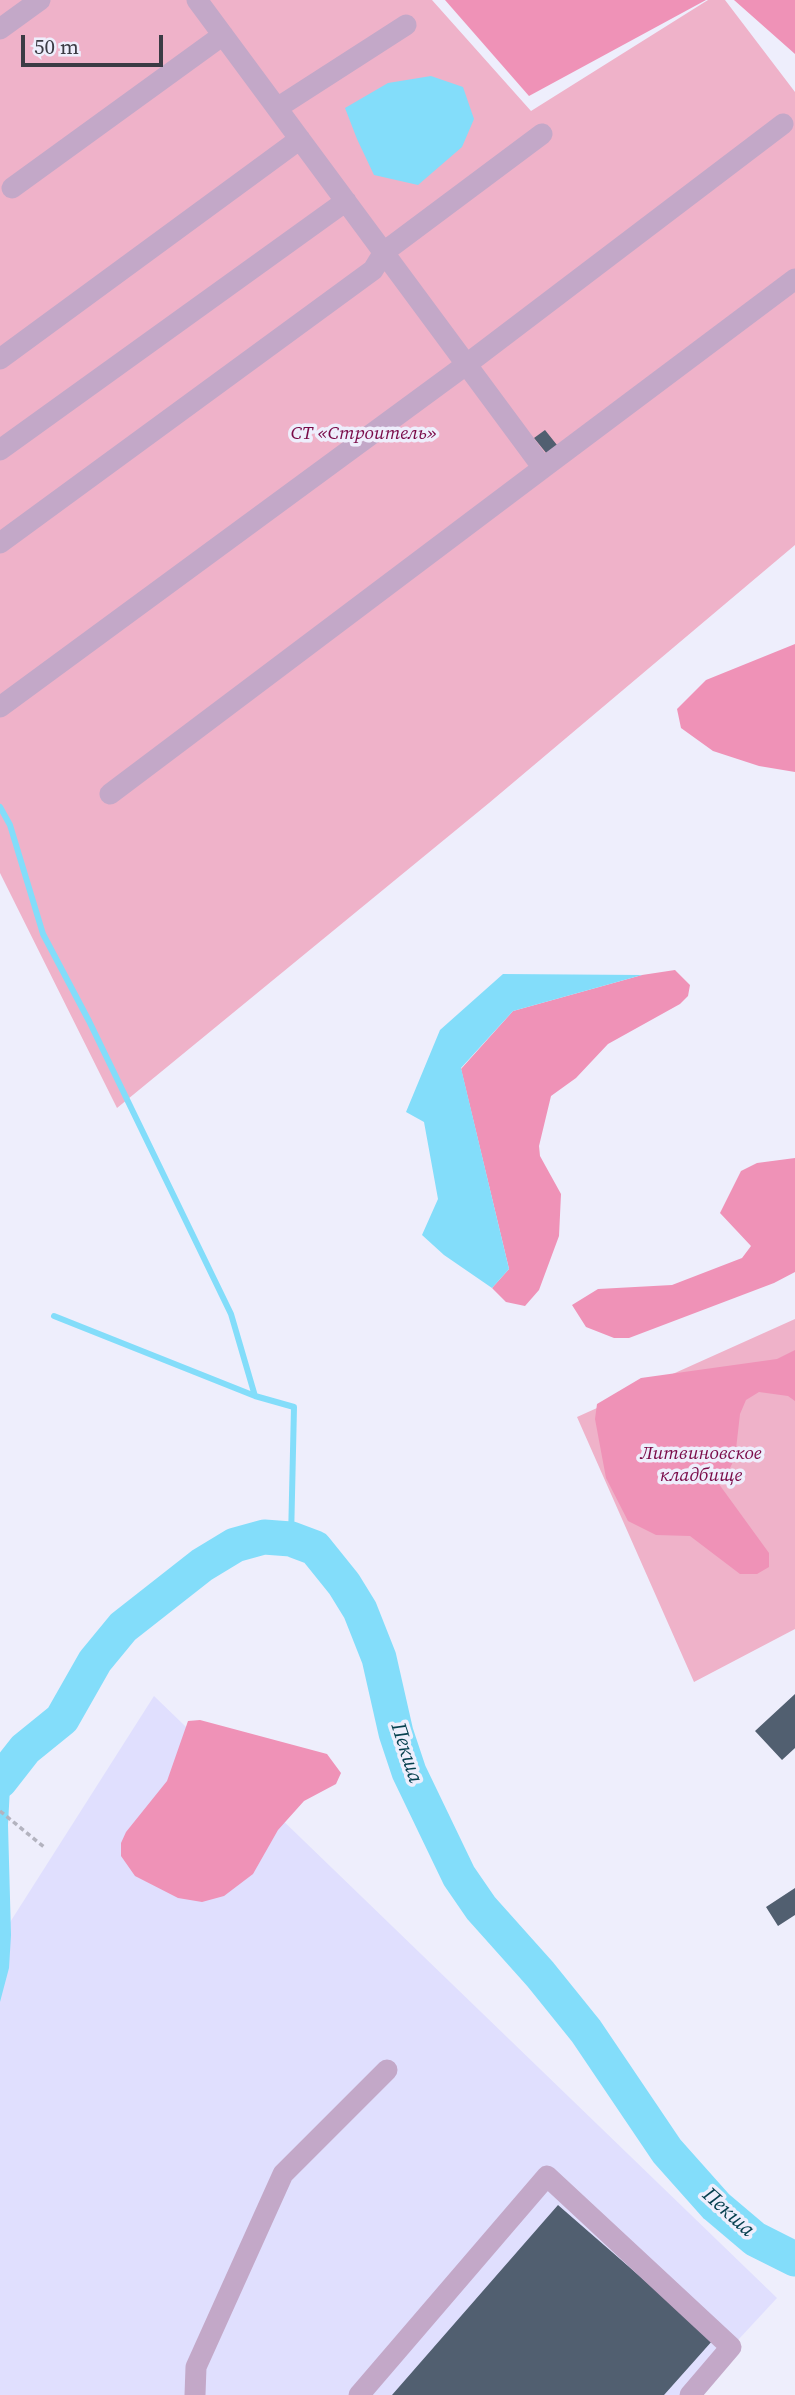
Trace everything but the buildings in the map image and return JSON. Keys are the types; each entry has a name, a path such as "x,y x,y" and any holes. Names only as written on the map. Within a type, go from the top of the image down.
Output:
{"lane":[{"path":"0,29 40,0"},
{"path":"197,0 543,468"},
{"path":"277,108 406,25"},
{"path":"12,188 223,34"},
{"path":"0,707 467,364 783,124"},
{"path":"0,543 373,270 384,252 542,134"},
{"path":"0,359 300,139"},
{"path":"0,450 346,201"},
{"path":"110,794 795,279"},
{"path":"195,2395 196,2367 283,2175 387,2070"},
{"path":"359,2395 547,2176 731,2347 690,2395"}],"path":[{"path":"0,1811 44,1847"}],"shaded area":[{"path":"154,1696 777,2298 687,2395 0,2395 0,1938"}],"green space":[{"name":"СТ «Строитель»","path":"0,0 432,0 531,111 708,0 725,0 795,92 795,545 489,803 117,1108 0,873"},
{"path":"445,0 706,0 529,96"},
{"path":"734,0 795,0 795,54"},
{"path":"795,644 795,772 759,766 713,751 681,728 677,709 706,680"},
{"path":"675,970 690,985 688,996 680,1004 608,1044 576,1078 551,1096 539,1146 540,1156 561,1194 559,1236 539,1290 525,1306 506,1302 492,1288 509,1269 461,1069 513,1011 642,975"},
{"path":"795,1158 795,1272 774,1283 629,1338 614,1338 586,1327 572,1305 598,1289 672,1285 742,1258 751,1246 720,1213 741,1171 757,1163"},
{"name":"Литвиновское кладбище","path":"795,1319 795,1629 694,1682 577,1417"},
{"path":"795,1350 795,1401 788,1396 759,1392 746,1400 740,1414 735,1458 728,1472 716,1480 769,1553 769,1567 757,1574 740,1574 690,1536 656,1535 628,1521 606,1478 595,1419 597,1404 641,1378 777,1359"},
{"path":"200,1720 327,1754 341,1773 336,1784 304,1801 278,1830 253,1874 224,1896 202,1902 178,1898 135,1876 121,1856 121,1843 126,1832 167,1781 188,1721"}],"water":[{"path":"431,76 463,87 474,119 462,147 418,185 374,175 345,108 388,83"},
{"path":"503,974 642,975 513,1011 461,1068 509,1269 492,1288 444,1255 422,1235 438,1199 424,1122 406,1112 440,1030"},
{"path":"0,1761 18,1772 10,1787 8,1825 11,1935 9,1968 0,2002"}],"waterway":[{"path":"0,807 10,825 43,934 89,1021 231,1314 255,1396 294,1407 291,1539"},
{"path":"54,1316 255,1396"},
{"name":"Пекша","path":"0,1781 25,1749 62,1719 95,1661 123,1627 202,1565 235,1545 264,1537 291,1539 315,1548 344,1584 360,1610 379,1658 396,1733 409,1772 459,1876 481,1908 586,2031 667,2151 716,2206 755,2239 795,2259"}]}
